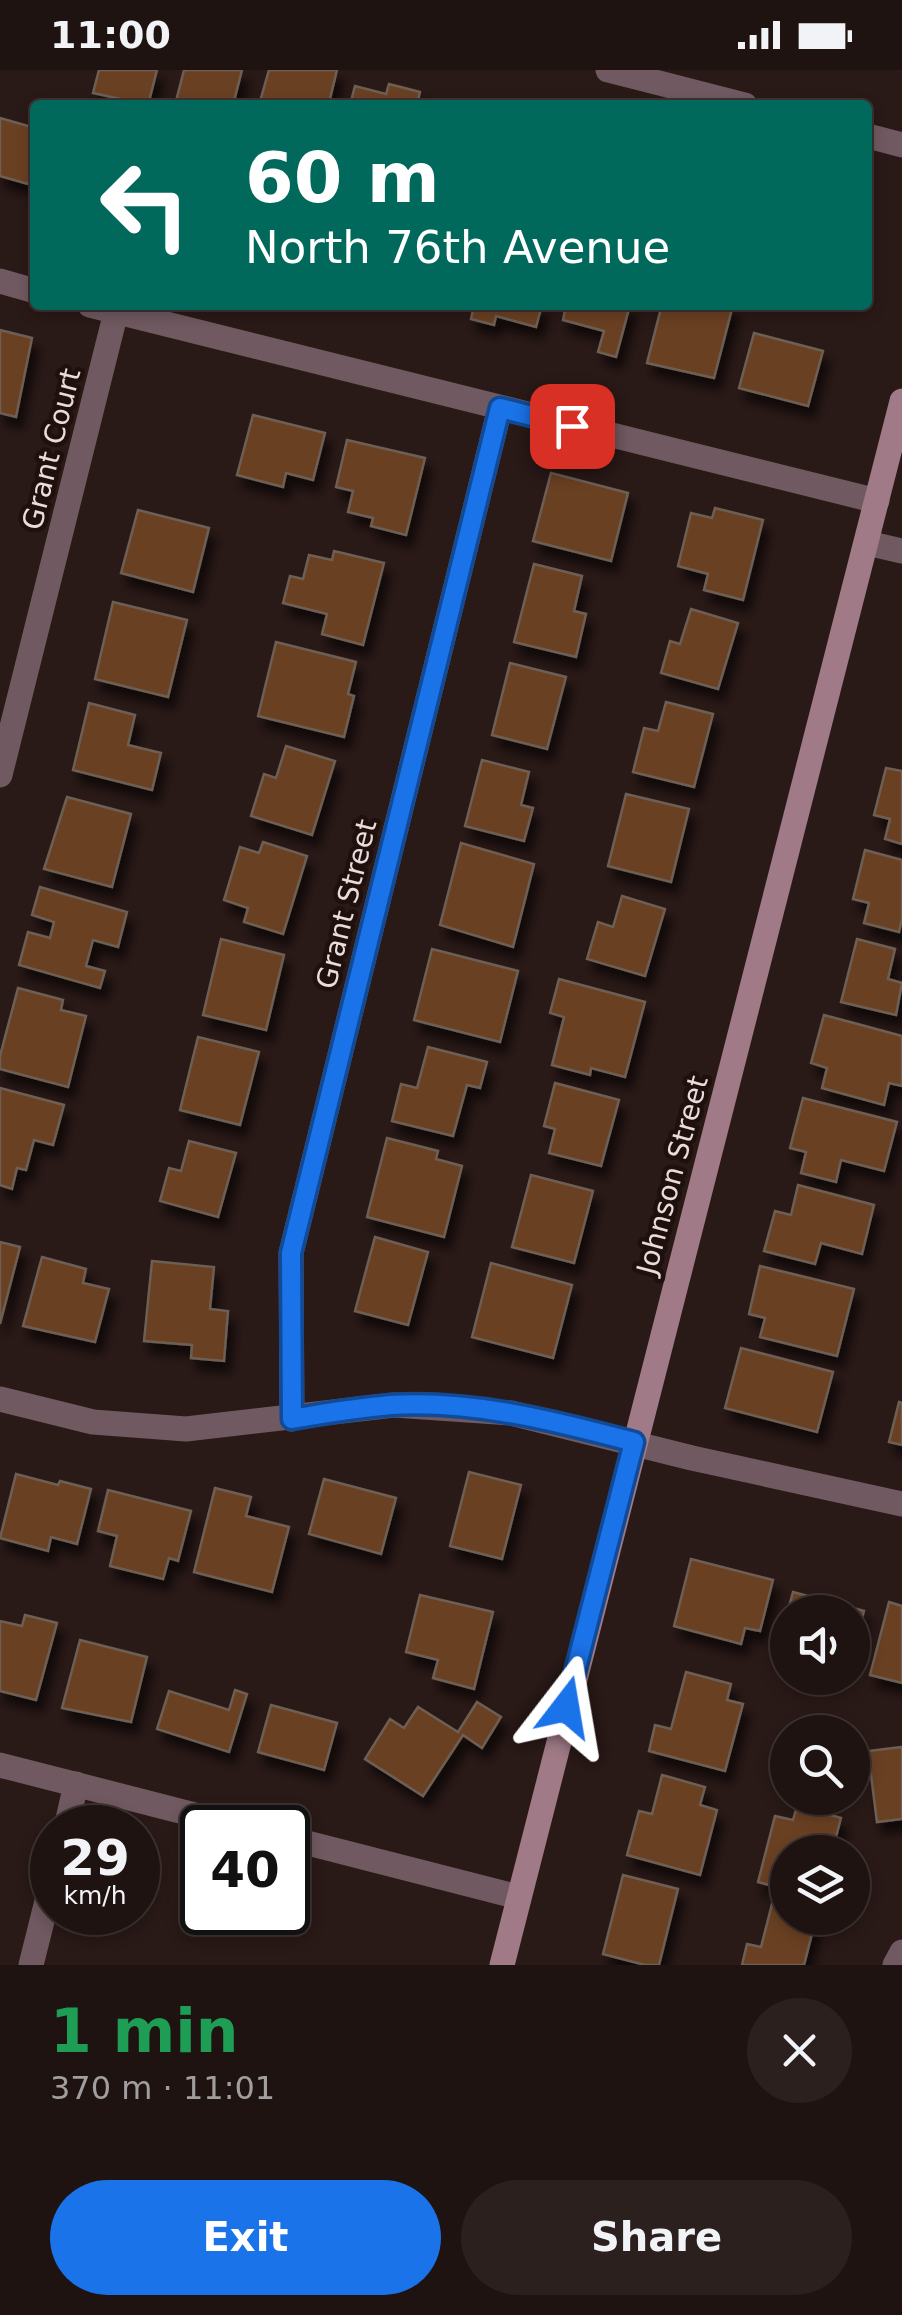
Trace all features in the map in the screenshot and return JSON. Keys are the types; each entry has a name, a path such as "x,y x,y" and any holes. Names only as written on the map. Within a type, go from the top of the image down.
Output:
{"street":[{"path":"608,70 725,100"},
{"path":"872,137 902,145"},
{"path":"0,281 30,289"},
{"path":"109,310 878,501"},
{"name":"Grant Court","path":"0,775 116,312"},
{"name":"Johnson Street","path":"502,1965 902,401"},
{"name":"Grant Street","path":"292,1419 291,1253 500,408"},
{"path":"867,543 902,551"},
{"path":"0,1399 93,1422 146,1428 186,1429 394,1405 511,1412 902,1504"},
{"path":"0,1764 180,1811"},
{"path":"71,1805 76,1784"},
{"path":"310,1844 518,1897"},
{"path":"31,1965 38,1935"},
{"path":"895,1965 902,1952"}],"building":[{"path":"99,70 157,70 149,100 93,93"},
{"path":"184,70 242,70 234,100 176,100"},
{"path":"269,70 337,70 330,100 260,100"},
{"path":"389,84 420,92 418,100 351,100 355,86 386,94"},
{"path":"0,118 30,127 30,177 28,184 0,176"},
{"path":"473,310 541,310 536,327 496,316 494,325 471,319"},
{"path":"565,310 629,310 616,357 598,352 604,331 563,320"},
{"path":"660,310 732,310 714,378 647,363"},
{"path":"0,330 32,338 16,417 0,413"},
{"path":"754,333 823,351 808,406 739,388"},
{"path":"253,415 325,433 313,480 286,473 283,487 237,475"},
{"path":"347,440 425,458 406,535 371,526 373,518 348,512 353,491 336,487"},
{"path":"551,473 628,493 611,561 533,541"},
{"path":"715,508 763,520 743,600 704,590 708,574 678,566 691,513 712,518"},
{"path":"138,510 209,528 193,592 121,573"},
{"path":"334,551 384,563 363,645 322,634 327,614 283,603 290,576 303,579 309,555 332,560"},
{"path":"534,564 582,576 574,611 586,614 576,657 514,642"},
{"path":"113,602 187,620 168,697 95,679"},
{"path":"691,609 738,623 718,689 661,673 670,641 680,644"},
{"path":"276,642 356,662 348,694 354,696 344,737 258,716"},
{"path":"510,663 566,677 547,749 492,735"},
{"path":"666,702 713,714 694,787 633,772 644,728 658,731"},
{"path":"89,703 135,715 128,745 161,753 152,790 73,770"},
{"path":"286,746 335,761 312,835 251,816 264,774 276,778"},
{"path":"482,760 529,772 521,805 533,808 524,841 465,826"},
{"path":"886,768 902,771 902,844 885,839 890,819 874,815"},
{"path":"626,794 689,809 671,882 608,866"},
{"path":"67,797 131,814 112,887 44,869"},
{"path":"263,842 307,856 283,934 244,922 248,908 224,900 240,847 259,853"},
{"path":"461,843 534,864 513,947 440,925"},
{"path":"865,850 902,860 899,932 864,923 869,903 853,899"},
{"path":"40,887 127,912 118,947 93,940 86,966 105,971 100,988 19,965 28,932 50,938 54,922 32,915"},
{"path":"622,896 665,909 645,976 587,959 598,922 613,927"},
{"path":"221,939 284,955 266,1030 203,1015"},
{"path":"857,939 895,949 888,979 902,983 896,1015 841,1002"},
{"path":"432,949 518,971 500,1042 414,1020"},
{"path":"559,979 645,1002 625,1077 591,1068 590,1075 552,1065 564,1017 550,1013"},
{"path":"18,988 63,1000 61,1010 86,1016 68,1087 0,1069"},
{"path":"824,1015 902,1036 902,1086 889,1083 884,1105 822,1088 827,1068 811,1063"},
{"path":"198,1037 259,1052 240,1125 180,1110"},
{"path":"428,1047 487,1062 480,1088 467,1085 453,1136 392,1121 401,1084 417,1088"},
{"path":"555,1083 619,1100 601,1166 549,1153 555,1129 544,1126"},
{"path":"0,1088 64,1105 53,1145 34,1140 26,1170 17,1168 12,1189 0,1185"},
{"path":"803,1098 897,1122 884,1171 841,1160 836,1182 801,1173 806,1152 790,1148"},
{"path":"387,1138 438,1151 436,1159 462,1166 444,1237 367,1217"},
{"path":"189,1141 236,1153 218,1217 160,1201 169,1168 181,1171"},
{"path":"531,1175 593,1191 574,1263 512,1247"},
{"path":"798,1185 874,1205 862,1254 821,1243 815,1264 764,1251 775,1211 791,1215"},
{"path":"375,1237 428,1252 408,1325 355,1311"},
{"path":"0,1242 20,1247 0,1324"},
{"path":"42,1257 86,1269 83,1283 109,1289 95,1342 23,1326"},
{"path":"152,1261 214,1267 210,1309 228,1311 224,1361 191,1358 192,1345 144,1341"},
{"path":"491,1263 572,1285 553,1358 472,1337"},
{"path":"760,1266 854,1289 837,1356 760,1337 765,1318 749,1314"},
{"path":"741,1348 833,1372 817,1432 725,1408"},
{"path":"899,1402 902,1403 902,1445 889,1442"},
{"path":"469,1472 521,1485 502,1559 450,1546"},
{"path":"16,1474 91,1489 77,1544 51,1537 48,1551 0,1538"},
{"path":"324,1479 396,1498 381,1554 309,1534"},
{"path":"215,1488 251,1497 246,1516 289,1527 272,1592 194,1572"},
{"path":"108,1490 191,1511 178,1561 169,1558 163,1579 110,1566 117,1536 98,1531"},
{"path":"691,1559 773,1580 760,1631 745,1628 741,1644 674,1626"},
{"path":"420,1595 493,1612 474,1689 433,1678 438,1660 406,1652"},
{"path":"889,1602 902,1606 902,1683 870,1675"},
{"path":"25,1615 57,1623 36,1700 0,1691 0,1621 22,1626"},
{"path":"80,1640 147,1657 131,1722 62,1708"},
{"path":"686,1672 731,1684 727,1700 743,1704 725,1771 649,1751 655,1725 671,1729"},
{"path":"235,1690 247,1694 229,1752 157,1729 169,1691 229,1710"},
{"path":"477,1702 501,1717 482,1748 463,1735 423,1796 365,1759 390,1719 404,1728 418,1707 458,1732"},
{"path":"271,1705 337,1723 324,1770 258,1752"},
{"path":"902,1747 902,1819 877,1822 870,1751"},
{"path":"662,1775 705,1787 700,1805 717,1810 700,1875 627,1855 639,1811 652,1814"},
{"path":"794,1815 841,1818 836,1835 770,1835 775,1816 793,1820"},
{"path":"770,1835 770,1885 758,1882"},
{"path":"623,1875 678,1889 659,1965 603,1954"},
{"path":"770,1912 770,1935 812,1935 804,1965 742,1965 747,1944 761,1947"}],"route":[{"path":"566,1707 634,1442 511,1412 460,1407 394,1405 292,1419 291,1253 500,408 572,426"}]}
